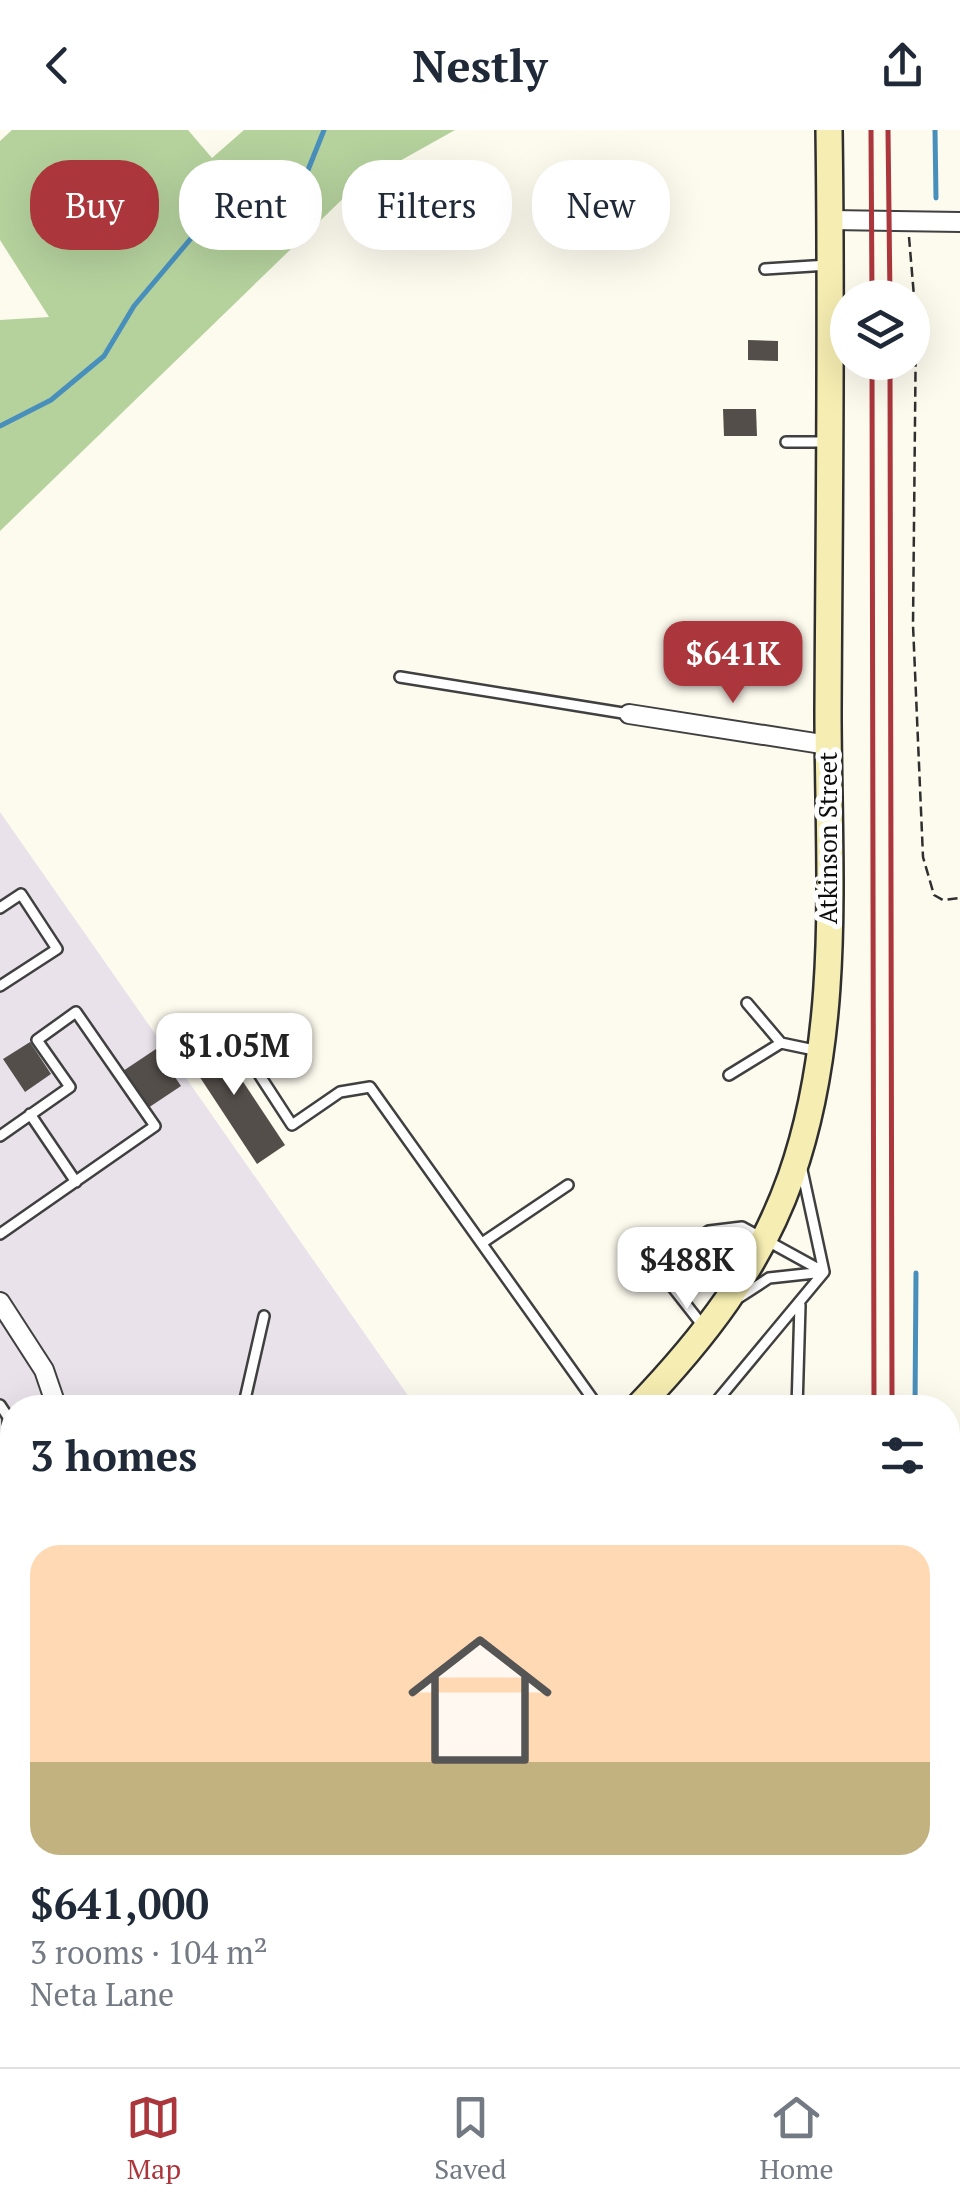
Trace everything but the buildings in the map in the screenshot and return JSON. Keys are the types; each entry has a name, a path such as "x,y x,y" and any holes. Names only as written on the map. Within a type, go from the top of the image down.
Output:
{"main road":[{"name":"Atkinson Street","path":"649,1395 725,1307 766,1238 799,1152 821,1052 828,935 829,130"}],"street":[{"path":"830,220 960,222"},
{"path":"630,714 828,745"},
{"path":"0,1302 44,1370 52,1395"}],"lane":[{"path":"766,269 830,265"},
{"path":"786,442 830,442"},
{"path":"400,678 630,714"},
{"path":"0,908 21,894 57,949 0,986"},
{"path":"748,1003 782,1043 821,1052"},
{"path":"0,1136 70,1087 37,1040 76,1012 155,1126 0,1234"},
{"path":"226,1022 292,1125 340,1092 370,1087 590,1395"},
{"path":"729,1076 782,1043"},
{"path":"30,1114 76,1182"},
{"path":"722,1395 824,1272 799,1152"},
{"path":"482,1244 568,1185"},
{"path":"706,1331 667,1280 661,1262 709,1231 742,1227 824,1272"},
{"path":"725,1307 768,1278 824,1272"},
{"path":"797,1395 800,1304"},
{"path":"246,1395 264,1316"}],"path":[{"path":"907,222 916,320 913,625 923,858 934,895 943,900 960,898"}],"shaded area":[{"path":"0,812 408,1395 0,1395"}],"green space":[{"path":"12,130 188,130 212,158 244,130 455,130 402,160 342,160 342,200 322,219 322,160 179,160 179,250 290,250 0,531 0,320 49,317 0,240 0,141"}],"waterway":[{"path":"0,426 51,400 104,356 134,306 193,236 247,221 308,170 324,130"},
{"path":"935,130 936,198"},
{"path":"915,1395 916,1273"}],"railway":[{"path":"871,130 872,280"},
{"path":"888,130 890,280"},
{"path":"872,380 874,1395"},
{"path":"890,380 892,1395"}]}
